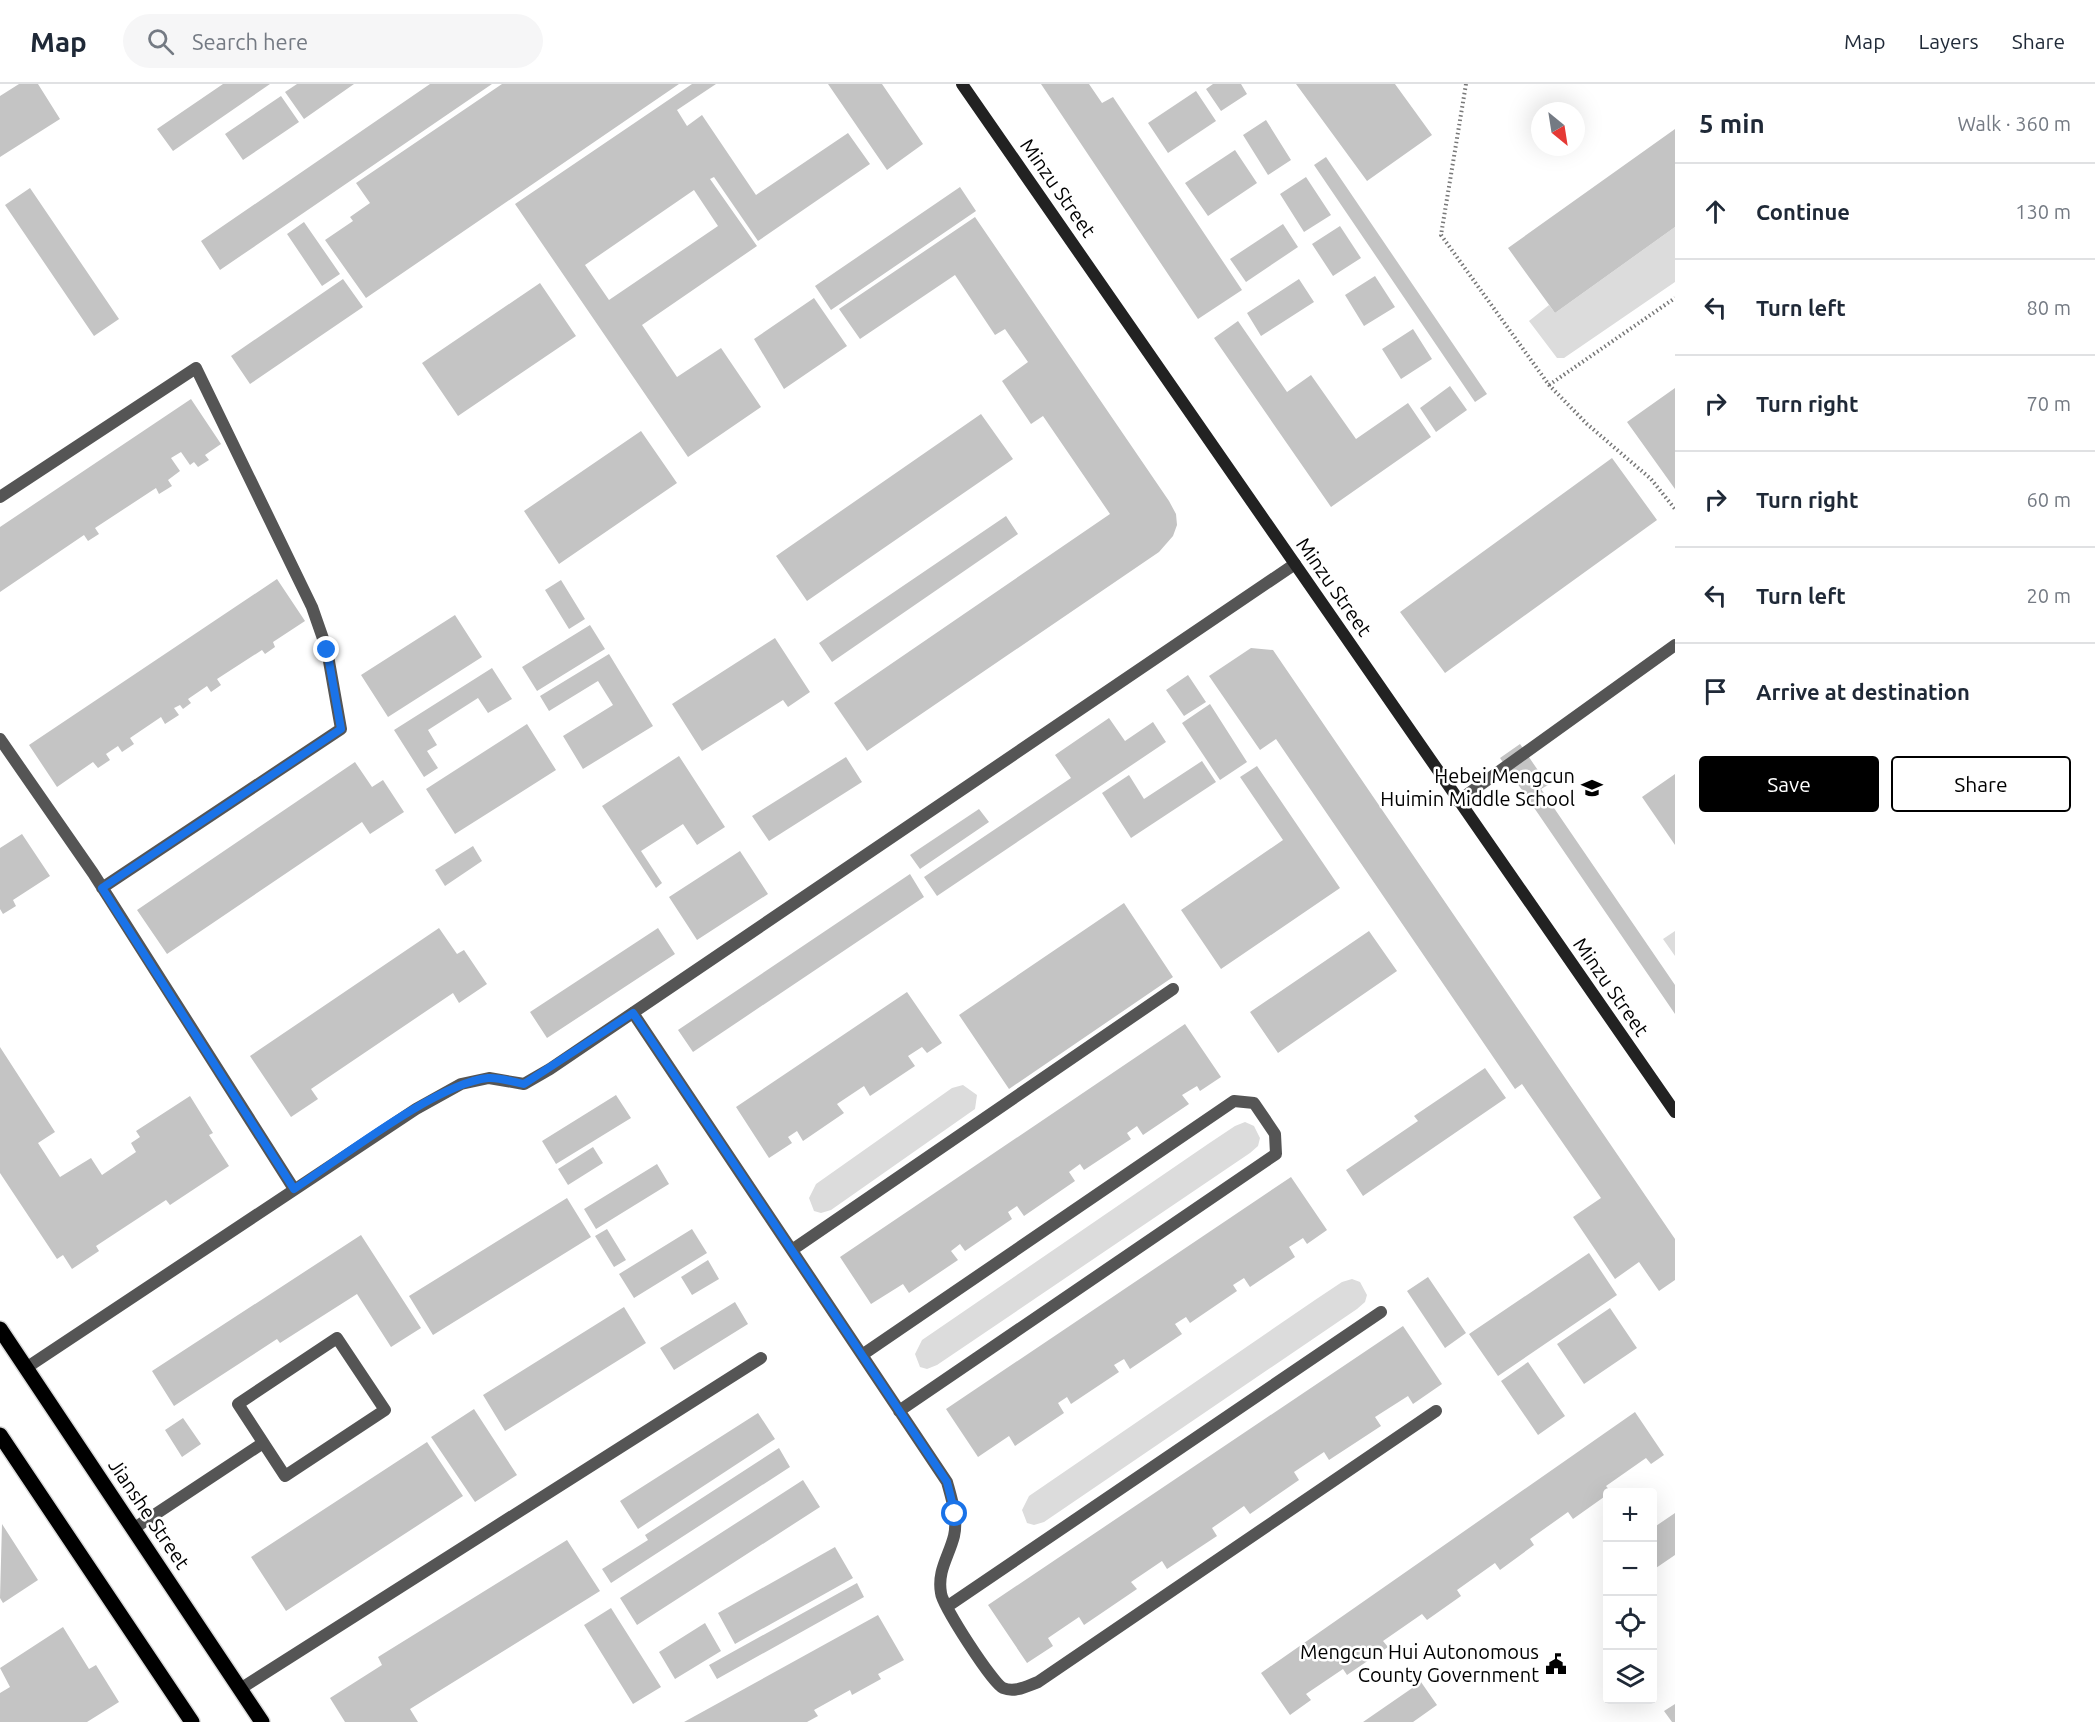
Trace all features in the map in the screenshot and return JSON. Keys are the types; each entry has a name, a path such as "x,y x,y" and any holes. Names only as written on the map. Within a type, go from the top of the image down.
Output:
{"main road":[{"name":"Minzu Street","path":"962,84 1675,1112"},
{"name":"Jianshe Street","path":"0,1329 262,1722"},
{"path":"0,1435 192,1722"}],"street":[{"path":"0,497 196,368 312,608 327,650 341,729 102,888"},
{"path":"26,1368 416,1109 461,1084 489,1078 524,1084 633,1013 1295,564"},
{"path":"1458,801 1675,645"},
{"path":"0,739 102,888 294,1189"},
{"path":"792,1250 1173,989"},
{"path":"633,1013 947,1482 955,1514 954,1536 941,1566 940,1595 987,1672 1002,1688 1018,1690 1038,1682 1436,1410"},
{"path":"862,1355 1234,1101 1254,1103 1275,1134 1276,1154 899,1411"},
{"path":"948,1606 1381,1312"},
{"path":"338,1338 385,1410 285,1476 263,1443 238,1404 338,1338"},
{"path":"240,1689 761,1358"},
{"path":"134,1529 263,1443"}],"path":[{"path":"1466,84 1441,234 1549,386 1587,424 1651,479 1675,509"},
{"path":"1549,386 1675,298"}],"shaded area":[{"path":"1675,227 1675,282 1564,358 1557,358 1529,321 1549,305 1555,313"},
{"path":"1675,931 1675,956 1663,939"},
{"path":"963,1085 977,1095 975,1109 831,1210 821,1213 814,1211 809,1198 816,1184 952,1088"},
{"path":"1245,1122 1254,1126 1260,1138 1258,1146 1250,1153 937,1365 927,1369 920,1367 915,1354 922,1340 1208,1144"},
{"path":"1352,1279 1360,1282 1367,1295 1365,1302 1357,1309 1044,1522 1034,1525 1027,1523 1022,1510 1029,1496 1315,1300 1342,1282"}],"building":[{"path":"19,84 38,84 60,119 0,157 0,96"},
{"path":"223,84 270,84 173,151 157,129"},
{"path":"297,84 354,84 304,119 285,92"},
{"path":"430,84 492,84 220,270 201,241"},
{"path":"502,84 679,84 366,298 325,240 353,221 350,217 370,203 356,183"},
{"path":"692,84 716,84 677,110 687,126 702,115 756,195 848,133 870,164 758,241 714,177 710,179 757,246 642,325 677,377 721,348 761,407 688,457 515,204","holes":["694,190 718,226 609,300 585,265"]},
{"path":"828,84 882,84 923,144 887,170"},
{"path":"1041,84 1089,84 1102,103 1113,97 1242,290 1198,319"},
{"path":"1213,84 1241,84 1247,94 1221,111 1206,89"},
{"path":"1296,84 1395,84 1432,135 1367,181"},
{"path":"1196,91 1216,121 1168,153 1148,123"},
{"path":"281,96 299,122 243,160 225,134"},
{"path":"1266,120 1291,160 1268,175 1243,135"},
{"path":"1675,129 1675,227 1555,313 1508,248"},
{"path":"1235,150 1257,183 1208,216 1185,183"},
{"path":"1326,157 1487,394 1475,402 1314,165"},
{"path":"1306,177 1331,215 1304,232 1280,194"},
{"path":"960,187 976,211 831,310 815,286"},
{"path":"30,188 119,319 94,336 5,205"},
{"path":"975,217 1169,501 1176,514 1177,525 1173,536 1159,552 867,751 834,703 1110,514 1043,416 1031,424 1002,381 1028,362 1005,329 995,335 955,275 860,339 839,309"},
{"path":"304,222 340,274 322,286 287,234"},
{"path":"1283,224 1298,247 1246,282 1230,259"},
{"path":"1340,226 1361,258 1333,276 1312,244"},
{"path":"1375,276 1395,307 1364,326 1345,295"},
{"path":"343,279 363,307 250,384 231,356"},
{"path":"1299,279 1314,302 1261,336 1247,313"},
{"path":"540,283 576,336 458,416 422,363"},
{"path":"814,298 847,346 784,389 754,339"},
{"path":"1238,321 1287,392 1311,375 1356,439 1408,403 1431,437 1331,507 1214,338"},
{"path":"1413,329 1432,359 1401,379 1382,349"},
{"path":"1450,386 1467,410 1436,432 1420,408"},
{"path":"1675,388 1675,489 1627,422"},
{"path":"191,399 221,444 205,455 209,460 198,467 194,462 190,465 181,452 171,458 180,471 168,480 172,486 159,494 156,488 95,528 99,534 88,541 84,535 0,592 0,527"},
{"path":"981,414 1013,459 807,601 776,556"},
{"path":"641,431 677,483 559,564 524,511"},
{"path":"1612,458 1657,520 1445,673 1400,612"},
{"path":"1006,516 1018,534 832,662 819,643"},
{"path":"277,579 305,621 273,642 275,647 265,654 262,650 217,679 221,685 211,692 207,686 188,699 191,703 183,709 180,705 174,708 179,715 165,724 161,717 130,738 134,744 122,752 118,746 106,754 110,760 98,768 93,762 57,787 29,745"},
{"path":"561,580 585,619 569,629 545,590"},
{"path":"455,615 482,657 388,717 361,675"},
{"path":"590,625 605,649 537,691 522,667"},
{"path":"775,638 810,692 788,707 783,700 702,751 672,704"},
{"path":"1251,648 1273,650 1675,1239 1675,1280 1659,1291 1639,1262 1615,1279 1573,1217 1601,1198 1522,1084 1515,1089 1276,739 1260,750 1209,676"},
{"path":"609,654 653,726 583,769 563,736 613,705 598,681 549,711 540,696"},
{"path":"492,668 512,699 488,713 478,698 428,730 437,745 427,751 438,768 424,777 394,730"},
{"path":"1188,675 1206,702 1184,716 1166,690"},
{"path":"1210,704 1247,762 1220,780 1182,723"},
{"path":"1109,718 1125,741 1153,722 1166,742 937,896 924,877 1071,778 1055,755"},
{"path":"527,724 556,770 455,834 426,789"},
{"path":"1520,744 1548,785 1541,789 1675,985 1675,1014 1500,758"},
{"path":"679,756 725,827 697,845 683,824 641,851 662,883 656,888 602,806"},
{"path":"846,757 862,782 769,841 752,816"},
{"path":"1202,761 1216,782 1131,838 1102,793 1129,775 1144,799"},
{"path":"355,762 372,787 383,780 404,812 370,834 362,822 167,954 137,910"},
{"path":"1257,766 1340,888 1221,969 1181,910 1283,840 1240,777"},
{"path":"1675,774 1675,845 1642,797"},
{"path":"979,809 989,822 920,869 910,855"},
{"path":"22,834 50,876 13,900 16,906 3,914 0,909 0,848"},
{"path":"473,846 482,861 445,886 435,870"},
{"path":"740,851 768,894 697,940 669,897"},
{"path":"910,874 924,897 693,1052 678,1030"},
{"path":"1124,903 1173,977 1009,1089 959,1015"},
{"path":"439,928 457,954 464,950 487,984 459,1003 453,993 311,1089 318,1099 291,1117 250,1056"},
{"path":"658,928 675,954 547,1038 530,1012"},
{"path":"1369,931 1397,971 1278,1053 1250,1012"},
{"path":"907,992 942,1043 927,1053 922,1047 908,1056 915,1066 870,1096 864,1086 837,1104 844,1113 803,1141 797,1131 788,1137 792,1143 769,1158 736,1107"},
{"path":"1185,1024 1221,1077 1200,1091 1197,1086 1182,1095 1189,1104 1143,1135 1137,1126 1127,1133 1131,1139 1084,1170 1080,1164 1069,1172 1075,1181 1024,1216 1017,1206 1008,1212 1012,1219 965,1251 960,1244 951,1251 958,1260 909,1293 903,1284 871,1304 840,1257"},
{"path":"0,1047 55,1132 38,1143 60,1177 91,1158 102,1175 136,1152 131,1143 140,1137 136,1131 190,1096 213,1133 209,1135 229,1166 170,1205 166,1200 96,1246 99,1251 72,1269 63,1255 57,1259 0,1173"},
{"path":"1485,1068 1506,1098 1363,1196 1346,1170 1418,1121 1414,1116"},
{"path":"616,1095 631,1118 556,1164 542,1141"},
{"path":"593,1147 603,1163 568,1185 558,1169"},
{"path":"657,1164 669,1184 596,1229 584,1209"},
{"path":"1291,1177 1327,1230 1307,1244 1303,1238 1289,1247 1295,1257 1250,1287 1244,1278 1233,1285 1237,1291 1190,1323 1186,1317 1175,1324 1182,1334 1130,1369 1124,1359 1114,1365 1119,1372 1071,1404 1067,1397 1058,1403 1064,1413 1015,1446 1009,1436 978,1457 946,1409"},
{"path":"567,1198 591,1237 433,1335 409,1296"},
{"path":"607,1229 626,1260 614,1267 595,1236"},
{"path":"692,1229 707,1253 634,1298 619,1274"},
{"path":"361,1235 421,1328 391,1347 357,1294 280,1343 277,1339 174,1406 152,1371"},
{"path":"1589,1253 1617,1295 1498,1376 1469,1334"},
{"path":"708,1260 719,1279 692,1295 681,1277"},
{"path":"1428,1277 1466,1333 1445,1348 1407,1291"},
{"path":"735,1302 748,1324 674,1370 660,1348"},
{"path":"624,1307 646,1343 505,1431 483,1395"},
{"path":"1610,1308 1637,1348 1584,1384 1557,1344"},
{"path":"1403,1326 1442,1384 1413,1404 1408,1396 1375,1417 1381,1426 1329,1460 1324,1452 1294,1472 1299,1480 1250,1514 1244,1506 1212,1528 1217,1536 1167,1569 1162,1561 1131,1582 1137,1589 1084,1625 1079,1617 1048,1638 1053,1646 1027,1663 988,1605"},
{"path":"1528,1362 1565,1416 1538,1435 1501,1381"},
{"path":"474,1409 517,1475 475,1502 431,1437"},
{"path":"1635,1412 1664,1455 1651,1464 1646,1458 1606,1486 1608,1488 1603,1488 1603,1498 1573,1519 1568,1512 1530,1539 1534,1545 1500,1570 1495,1563 1457,1590 1461,1596 1427,1620 1422,1614 1383,1641 1388,1647 1347,1675 1343,1669 1306,1694 1311,1700 1290,1715 1261,1673"},
{"path":"758,1413 775,1439 638,1529 620,1501"},
{"path":"183,1418 201,1444 182,1457 165,1430"},
{"path":"427,1442 463,1496 286,1611 251,1557"},
{"path":"779,1448 790,1467 611,1583 602,1569 648,1540 645,1535"},
{"path":"803,1480 820,1507 637,1625 620,1598"},
{"path":"1675,1513 1675,1555 1657,1567 1657,1542 1657,1525"},
{"path":"2,1524 38,1580 3,1603 0,1598"},
{"path":"567,1540 600,1591 410,1709 418,1722 345,1722 330,1698 382,1665 378,1657"},
{"path":"835,1547 853,1578 735,1644 718,1613"},
{"path":"857,1583 864,1597 717,1679 709,1665"},
{"path":"611,1608 661,1687 633,1704 584,1625"},
{"path":"878,1615 904,1660 878,1674 881,1679 852,1695 850,1690 814,1710 818,1716 807,1722 684,1722"},
{"path":"705,1623 721,1651 675,1679 659,1652"},
{"path":"63,1627 89,1669 96,1665 119,1702 87,1722 0,1722 0,1693 10,1687 0,1668"},
{"path":"1421,1682 1437,1705 1413,1722 1363,1722"},
{"path":"1675,1704 1675,1722 1672,1722 1664,1711"}],"place":[{"name":"Hebei Mengcun Huimin Middle School","path":"1592,788"},
{"name":"Mengcun Hui Autonomous County Government","path":"1556,1664"}],"route":[{"path":"327,650 341,729 102,888 294,1189 416,1109 461,1084 489,1078 524,1084 633,1013 947,1482 955,1514"}]}
